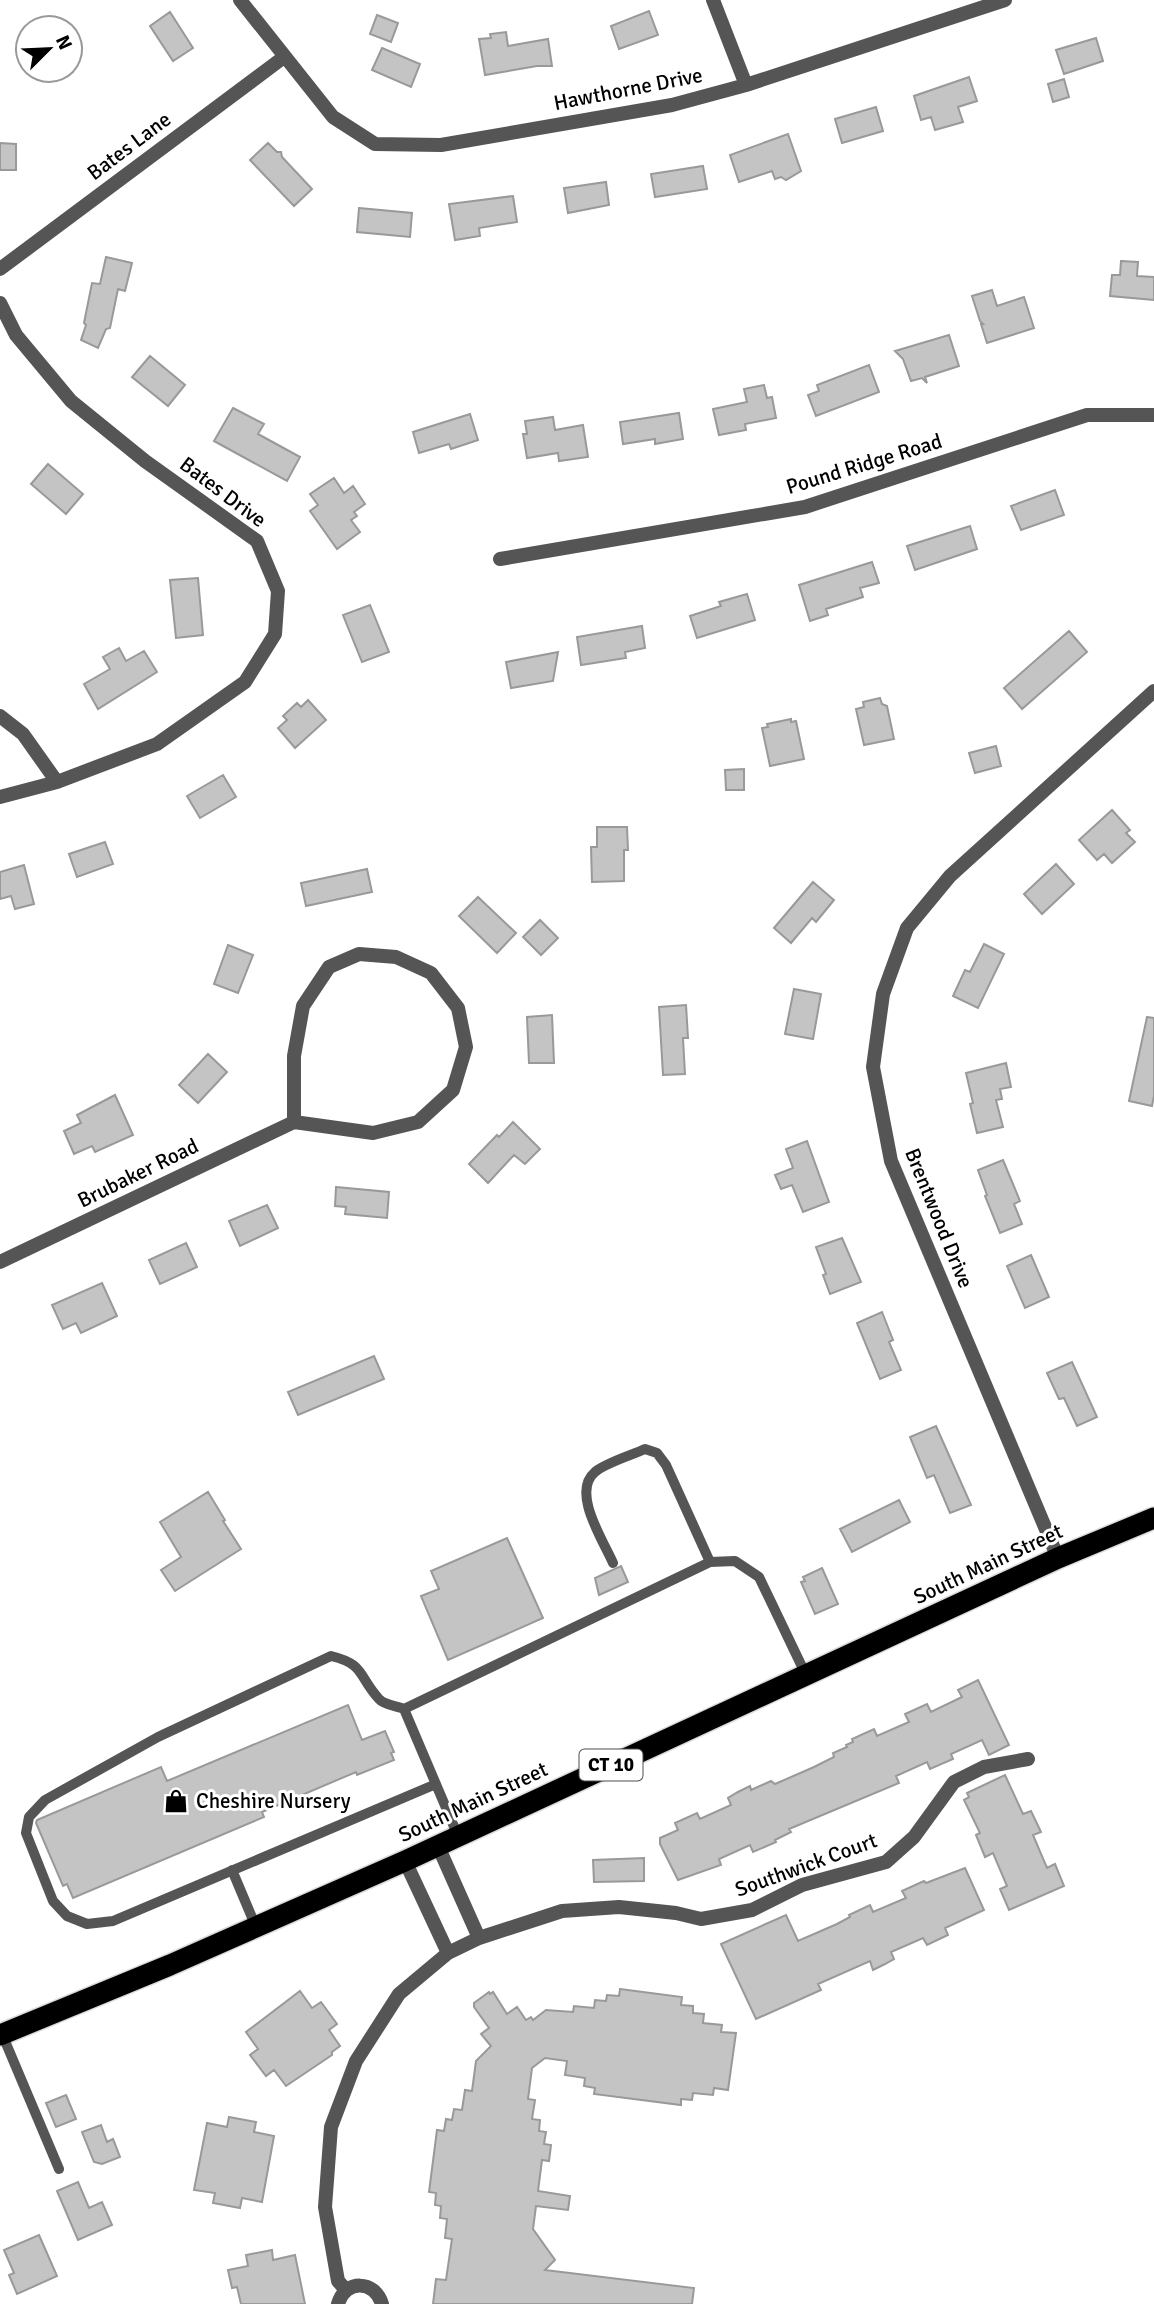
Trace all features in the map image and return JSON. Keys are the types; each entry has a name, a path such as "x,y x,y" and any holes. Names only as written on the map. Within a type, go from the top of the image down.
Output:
{"highway":[{"name":"South Main Street","path":"1,2035 438,1846 1058,1558 1154,1518"}],"street":[{"name":"Hawthorne Drive","path":"240,0 333,117 375,144 441,145 672,105 746,85 1005,0"},
{"path":"713,0 746,85"},
{"name":"Bates Lane","path":"0,269 284,57"},
{"name":"Bates Drive","path":"0,303 16,335 71,401 145,461 257,541 278,591 275,634 245,682 158,744 57,782 0,796"},
{"name":"Pound Ridge Road","path":"500,559 805,507 1087,415 1154,415"},
{"name":"Brentwood Drive","path":"1058,1558 891,1161 873,1067 883,994 907,928 950,876 1154,691"},
{"path":"0,716 23,734 57,782"},
{"path":"359,954 396,957 431,973 458,1009 467,1047 453,1090 418,1122 373,1133 293,1122 294,1056 303,1006 329,967 359,954"},
{"name":"Brubaker Road","path":"0,1262 293,1122"},
{"name":"Southwick Court","path":"346,2290 338,2281 325,2207 331,2127 356,2062 399,1994 448,1953 480,1938 562,1911 619,1907 676,1913 701,1919 752,1910 802,1885 886,1862 915,1837 954,1782 984,1767 1028,1759"},
{"path":"438,1846 480,1938"},
{"path":"404,1861 448,1953"},
{"path":"338,2304 346,2290 359,2285 370,2287 377,2292 382,2304"}],"lane":[{"path":"613,1563 586,1503 585,1484 595,1471 645,1449 657,1453 666,1465 710,1562"},
{"path":"436,1784 113,1921 86,1923 67,1916 53,1901 26,1833 29,1817 46,1800 158,1737 331,1656 351,1660 380,1701 404,1709 710,1562 734,1561 760,1577 806,1675"},
{"path":"404,1709 458,1836"},
{"path":"232,1870 256,1927"},
{"path":"1,2035 59,2169"}],"building":[{"path":"649,11 658,35 619,49 611,26"},
{"path":"170,12 193,48 173,61 150,26"},
{"path":"377,15 398,23 391,42 370,34"},
{"path":"506,32 508,46 548,39 552,66 485,75 479,39"},
{"path":"1096,38 1103,61 1064,74 1056,50"},
{"path":"382,48 420,64 411,87 372,70"},
{"path":"969,77 977,101 958,107 963,122 935,130 931,117 921,120 914,96"},
{"path":"1064,79 1069,97 1053,102 1048,84"},
{"path":"876,107 883,131 842,143 835,119"},
{"path":"788,134 801,171 786,180 781,177 775,179 772,171 739,182 730,155"},
{"path":"0,143 16,144 16,170 0,170"},
{"path":"268,143 277,152 281,152 282,157 312,189 294,206 250,160"},
{"path":"703,166 707,189 655,197 651,174"},
{"path":"606,182 609,205 568,213 564,188"},
{"path":"513,196 517,222 479,228 480,236 455,240 449,204"},
{"path":"359,208 412,213 410,237 357,232"},
{"path":"106,257 132,263 125,291 118,289 110,328 106,329 98,348 81,340 92,283 100,284"},
{"path":"1121,261 1138,262 1137,276 1154,277 1154,300 1110,296 1112,275 1120,275"},
{"path":"992,290 997,306 1024,297 1034,328 987,343 972,296"},
{"path":"949,335 959,366 925,377 927,383 922,378 911,381 903,359 895,351"},
{"path":"150,356 185,385 168,406 132,377"},
{"path":"869,365 879,392 816,416 808,395 819,391 817,385"},
{"path":"764,385 767,398 772,397 776,418 745,424 746,430 719,435 713,409 747,402 744,389"},
{"path":"233,408 264,424 258,434 300,457 287,481 214,441"},
{"path":"679,413 683,439 655,444 655,439 623,444 620,422"},
{"path":"470,414 478,440 451,449 449,444 419,453 413,432"},
{"path":"553,417 555,430 583,425 588,457 559,461 558,453 527,458 523,434 527,434 525,421"},
{"path":"48,464 83,494 66,514 31,484"},
{"path":"334,478 344,493 353,486 365,504 354,512 357,516 351,520 360,532 337,549 310,511 318,505 310,494"},
{"path":"1055,490 1064,515 1021,530 1011,506"},
{"path":"970,526 977,549 915,570 907,546"},
{"path":"872,562 879,583 860,588 863,597 826,609 828,615 810,621 799,585"},
{"path":"198,578 203,635 176,638 170,580"},
{"path":"747,594 755,620 697,638 690,616 721,606 719,602"},
{"path":"370,605 389,652 362,662 343,615"},
{"path":"642,626 645,648 625,652 626,658 581,665 577,637"},
{"path":"1069,631 1087,652 1022,709 1004,688"},
{"path":"119,648 126,661 144,651 157,672 98,709 84,684 110,669 103,657"},
{"path":"558,652 553,681 511,688 506,662"},
{"path":"880,698 882,704 887,706 894,739 864,745 856,709 864,707 863,702"},
{"path":"308,700 326,720 295,748 278,728 287,720 283,716 297,703 301,707"},
{"path":"791,719 791,722 796,721 804,759 770,766 762,728 768,727 767,724"},
{"path":"996,746 1001,766 975,773 969,753"},
{"path":"744,769 744,790 726,790 725,770"},
{"path":"223,775 236,797 200,818 187,796"},
{"path":"1112,810 1130,830 1126,833 1135,842 1112,863 1104,854 1097,860 1079,840"},
{"path":"597,827 627,827 628,850 624,850 624,881 592,882 591,847 597,847"},
{"path":"105,842 113,864 77,877 69,854"},
{"path":"1056,864 1074,884 1042,914 1024,894"},
{"path":"24,865 34,904 15,909 11,896 0,899 0,872"},
{"path":"367,869 372,892 306,906 301,883"},
{"path":"813,882 834,900 816,922 812,918 791,943 774,928"},
{"path":"478,897 516,933 497,953 459,916"},
{"path":"540,920 558,938 541,955 523,937"},
{"path":"984,944 1004,954 978,1008 953,996 965,970 970,972"},
{"path":"228,945 253,955 238,993 214,984"},
{"path":"794,989 821,994 813,1039 785,1034"},
{"path":"686,1005 688,1038 683,1038 685,1074 663,1075 659,1007"},
{"path":"552,1015 554,1063 529,1063 527,1017"},
{"path":"1147,1017 1154,1018 1152,1106 1129,1101"},
{"path":"208,1054 227,1072 198,1103 179,1085"},
{"path":"1006,1063 1011,1087 1000,1089 1002,1099 996,1100 1003,1127 977,1133 966,1073"},
{"path":"115,1095 133,1135 95,1152 92,1146 74,1154 64,1131 81,1123 77,1115"},
{"path":"513,1122 540,1149 525,1164 514,1155 488,1183 469,1164"},
{"path":"807,1141 829,1202 803,1212 792,1185 781,1189 775,1175 793,1168 786,1149"},
{"path":"1003,1160 1020,1201 1014,1204 1022,1224 1000,1233 978,1170"},
{"path":"336,1187 389,1192 387,1218 345,1214 346,1207 335,1206"},
{"path":"267,1205 278,1228 240,1246 229,1221"},
{"path":"842,1238 861,1282 830,1294 816,1247"},
{"path":"186,1243 197,1267 160,1284 149,1260"},
{"path":"1031,1255 1049,1297 1025,1308 1007,1266"},
{"path":"102,1283 117,1316 81,1333 76,1323 63,1329 52,1305"},
{"path":"882,1312 893,1340 889,1342 901,1370 880,1379 857,1323"},
{"path":"374,1356 384,1379 298,1415 288,1392"},
{"path":"1072,1362 1097,1417 1077,1426 1064,1398 1059,1399 1047,1373"},
{"path":"936,1426 971,1505 950,1513 934,1475 927,1478 910,1437"},
{"path":"208,1492 241,1549 175,1591 161,1570 181,1557 160,1522"},
{"path":"899,1500 910,1522 852,1552 840,1529"},
{"path":"507,1538 543,1618 448,1660 421,1596 439,1589 431,1571"},
{"path":"621,1566 628,1582 599,1595 595,1578"},
{"path":"822,1568 838,1604 815,1614 801,1582 805,1581 803,1577"},
{"path":"978,1680 1009,1745 989,1755 982,1740 951,1754 953,1759 930,1769 927,1762 896,1776 899,1783 789,1829 791,1832 775,1840 776,1842 753,1852 750,1845 719,1859 721,1865 678,1880 660,1844 660,1838 678,1830 675,1823 697,1813 700,1819 731,1805 728,1798 750,1786 751,1790 771,1781 775,1784 814,1767 834,1757 833,1753 847,1747 846,1745 853,1742 852,1739 874,1729 877,1736 909,1722 905,1714 927,1704 931,1712 962,1697 958,1690"},
{"name":"Cheshire Nursery","path":"348,1705 362,1740 385,1731 394,1752 391,1753 394,1760 357,1775 356,1772 262,1812 264,1817 73,1898 67,1884 63,1886 37,1820 161,1767 167,1781"},
{"path":"1005,1775 1023,1814 1031,1811 1041,1832 1033,1835 1047,1868 1055,1864 1064,1886 1009,1910 1000,1889 1007,1886 993,1853 985,1857 976,1835 980,1833 964,1800 969,1797 967,1793"},
{"path":"644,1858 644,1881 594,1882 593,1860"},
{"path":"965,1868 984,1910 945,1928 948,1935 927,1945 923,1938 891,1952 894,1959 873,1970 870,1961 818,1984 821,1990 756,2019 721,1944 786,1915 798,1941 837,1924 870,1905 873,1912 906,1898 902,1891 924,1881 926,1883"},
{"path":"620,1989 682,1997 681,2005 693,2006 693,2013 704,2014 703,2023 722,2025 721,2032 736,2033 728,2090 714,2088 713,2095 693,2093 692,2100 681,2099 681,2105 594,2094 595,2088 584,2086 585,2078 565,2075 567,2061 545,2058 532,2068 528,2099 535,2100 532,2119 540,2120 539,2131 546,2132 544,2144 551,2145 549,2161 542,2160 538,2191 570,2196 568,2210 536,2206 533,2229 555,2260 545,2270 694,2288 692,2304 433,2304 436,2279 446,2280 452,2239 445,2238 447,2219 440,2218 441,2206 435,2205 436,2193 429,2192 437,2130 444,2131 446,2119 452,2120 454,2109 462,2110 465,2090 472,2091 476,2061 491,2046 481,2034 489,2028 474,2003 493,1992 507,2014 517,2007 526,2020 531,2017 533,2020 546,2010 573,2012 574,2006 594,2008 595,2000 606,2001 607,1995 619,1996"},
{"path":"300,1991 312,2008 321,2002 337,2024 329,2030 340,2046 332,2055 286,2086 274,2070 266,2076 250,2055 258,2049 246,2032"},
{"path":"66,2095 76,2119 56,2127 46,2103"},
{"path":"229,2117 256,2122 254,2132 274,2136 262,2202 242,2198 240,2208 213,2203 215,2193 194,2190 207,2123 227,2127"},
{"path":"101,2125 107,2142 113,2139 120,2157 102,2164 94,2162 82,2132"},
{"path":"78,2182 89,2208 102,2202 112,2225 78,2240 57,2191"},
{"path":"39,2235 57,2276 17,2294 9,2275 14,2273 4,2250"},
{"path":"272,2250 273,2260 295,2255 305,2304 241,2304 237,2287 232,2288 228,2270 248,2266 246,2255"}],"place":[{"name":"Cheshire Nursery","path":"176,1801"}]}
